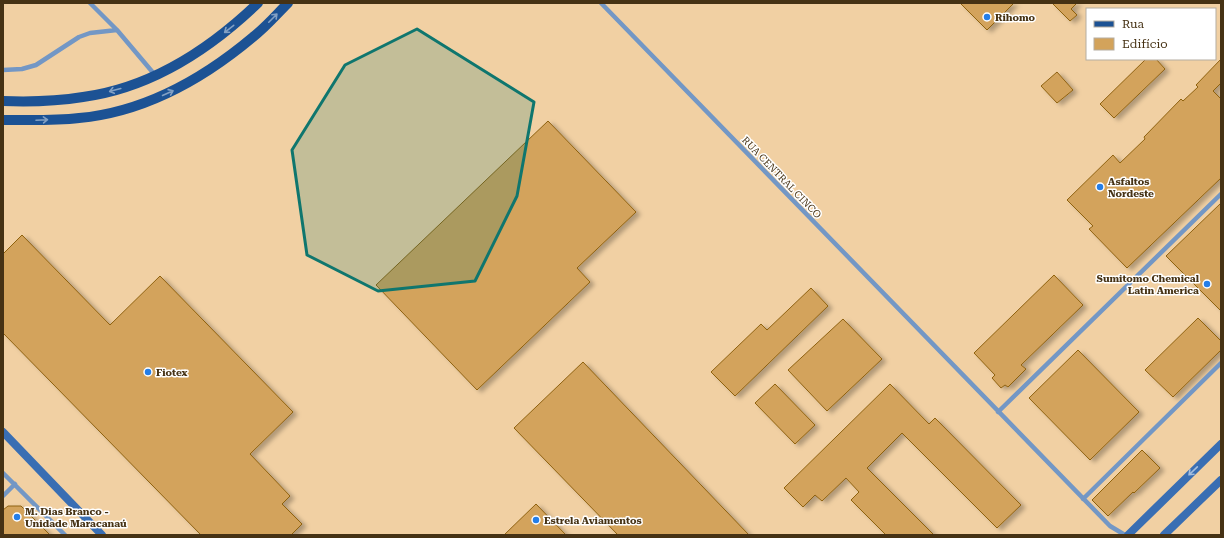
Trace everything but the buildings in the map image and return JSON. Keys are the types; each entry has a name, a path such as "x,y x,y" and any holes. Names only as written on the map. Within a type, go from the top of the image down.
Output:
{"main road":[{"path":"3,101 83,97 127,86 155,75 207,46 237,23 258,3"},
{"path":"3,120 80,118 116,112 148,102 183,86 222,62 254,36 288,3"}],"street":[{"path":"3,432 102,535"},
{"path":"1128,535 1221,444"},
{"path":"1164,535 1221,480"}],"lane":[{"path":"90,3 117,30 155,75"},
{"name":"RUA CENTRAL CINCO","path":"601,3 1083,499 1110,526 1125,535"},
{"path":"3,70 29,68 79,37 90,33 117,30"},
{"path":"998,412 1221,194"},
{"path":"1083,499 1221,363"},
{"path":"3,473 65,535"},
{"path":"3,496 15,484"}],"highlighted area":[{"path":"417,29 534,102 517,196 475,281 378,291 307,255 292,150 345,65"}],"shaded area":[{"path":"3,3 1221,3 1221,535 3,535"}],"place":[{"name":"Rihomo","path":"987,17"},
{"name":"Asfaltos Nordeste","path":"1100,187"},
{"name":"Sumitomo Chemical Latin America","path":"1207,284"},
{"name":"Fiotex","path":"148,372"},
{"name":"M. Dias Branco - Unidade Maracanaú","path":"17,517"},
{"name":"Estrela Aviamentos","path":"536,520"}]}
